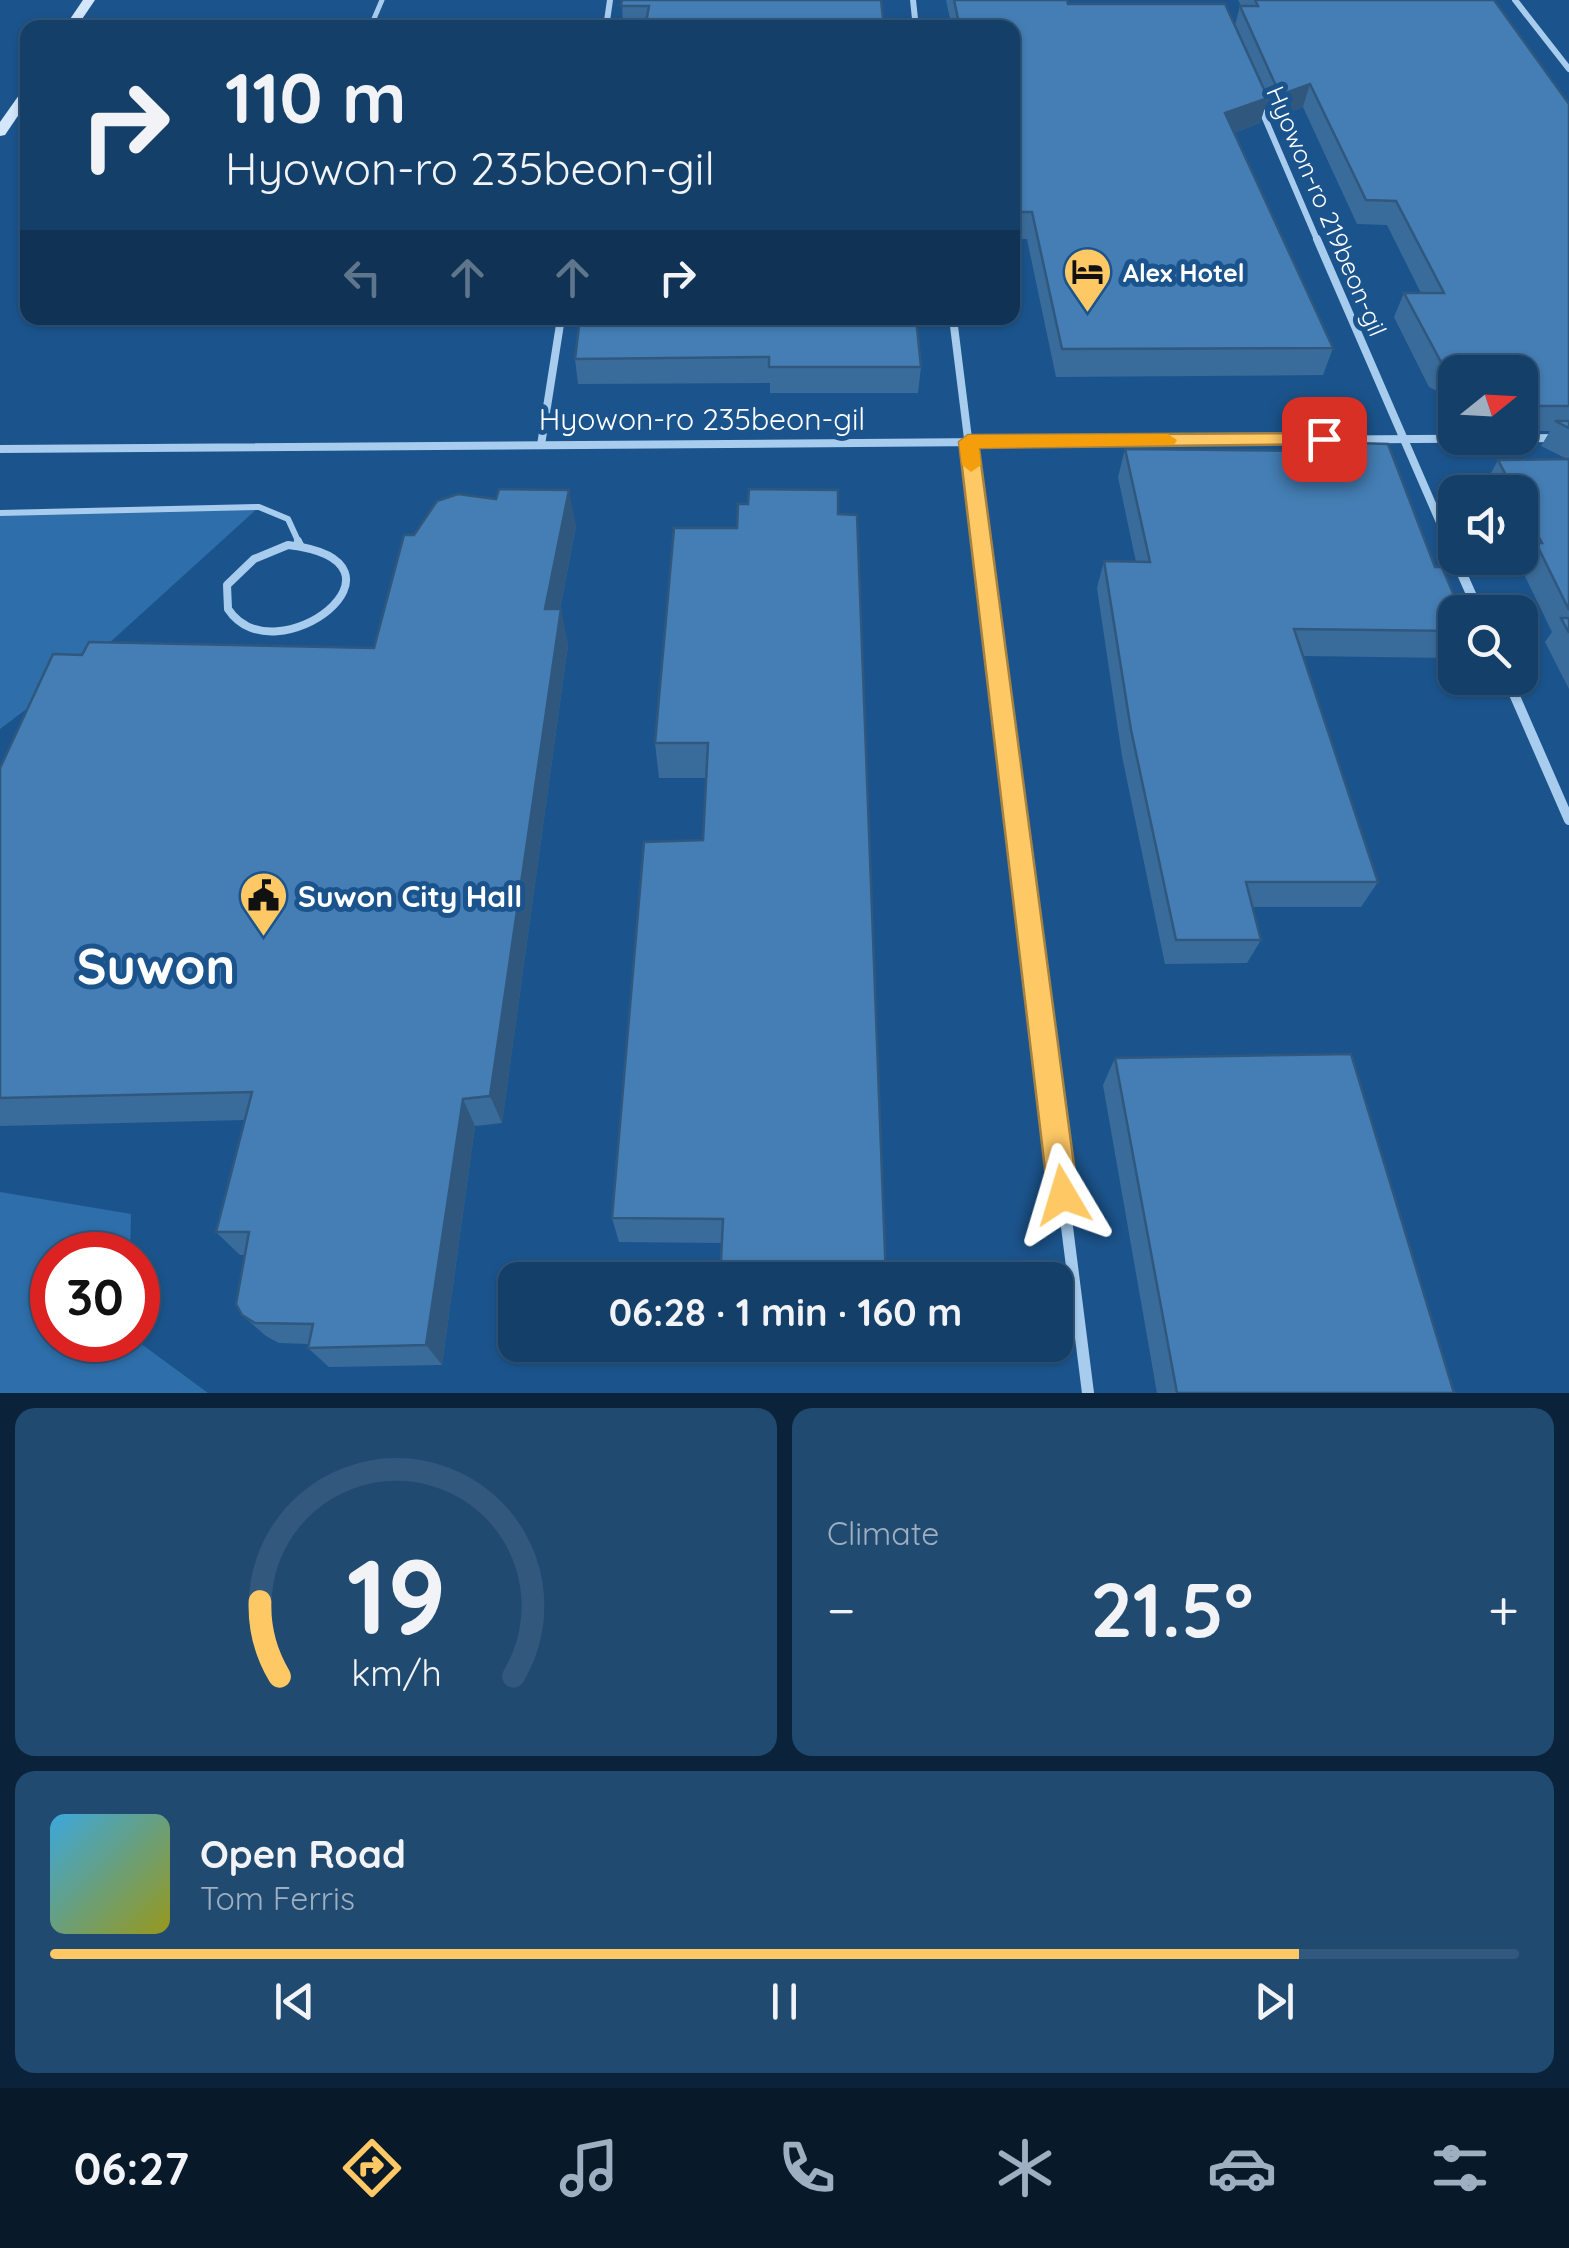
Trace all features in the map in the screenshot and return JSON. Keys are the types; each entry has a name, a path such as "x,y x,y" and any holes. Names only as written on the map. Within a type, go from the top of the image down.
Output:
{"street":[{"path":"1515,0 1569,69"},
{"name":"Hyowon-ro 219beon-gil","path":"1254,92 1404,439"},
{"path":"0,132 20,103"},
{"path":"541,445 560,325"},
{"path":"954,325 1088,1393"},
{"name":"Hyowon-ro 235beon-gil","path":"0,448 1569,438"},
{"path":"1404,439 1438,518"},
{"path":"1514,695 1569,820"}],"lane":[{"path":"0,513 259,506 288,519 300,545"},
{"path":"300,545 325,548 346,567 348,580 334,607 301,627 281,631 244,625 231,615 225,602 235,573 268,550 300,545"}],"shaded area":[{"path":"259,507 86,664 0,729 0,513"},
{"path":"0,1192 131,1214 131,1232 30,1232 30,1362 160,1362 160,1358 208,1393 0,1393"}],"building":[{"path":"622,0 881,0 883,20 646,20 649,6 621,6"},
{"path":"954,0 1225,4 1268,98 1225,113 1333,348 1062,349 1032,212 1020,212 1020,20 958,20"},
{"path":"1255,0 1494,0 1569,104 1569,406 1538,406 1538,355 1438,356 1404,293 1444,293 1396,201 1366,200 1310,84 1280,95 1240,6 1258,6"},
{"path":"579,325 917,325 921,367 769,367 769,357 575,359"},
{"path":"1322,442 1388,444 1438,575 1445,575 1454,595 1438,595 1438,631 1294,629 1378,882 1246,882 1261,940 1176,940 1131,730 1104,561 1150,562 1125,449 1325,451"},
{"path":"1569,459 1569,610 1538,547 1542,543 1538,535 1538,475 1506,475 1498,460"},
{"name":"Suwon City Hall","path":"499,489 569,490 545,609 561,609 490,1096 463,1099 426,1345 308,1348 313,1324 255,1323 242,1315 236,1304 249,1232 216,1232 252,1092 0,1098 0,768 53,654 82,655 89,642 374,648 404,535 414,535 437,501 458,494 496,499"},
{"path":"749,489 838,490 838,514 857,515 885,1262 721,1262 723,1219 612,1218 644,842 703,840 708,743 655,743 674,528 737,528 738,504 748,504"},
{"path":"1351,1054 1454,1393 1177,1393 1115,1058"}],"slow traffic":[{"path":"971,465 968,442 1168,440"}],"place":[{"name":"Alex Hotel","path":"1088,314"},
{"name":"Suwon City Hall","path":"263,938"}],"district":[{"name":"Suwon","path":"156,965"}],"route":[{"path":"1063,1195 968,442 1324,439"}]}
